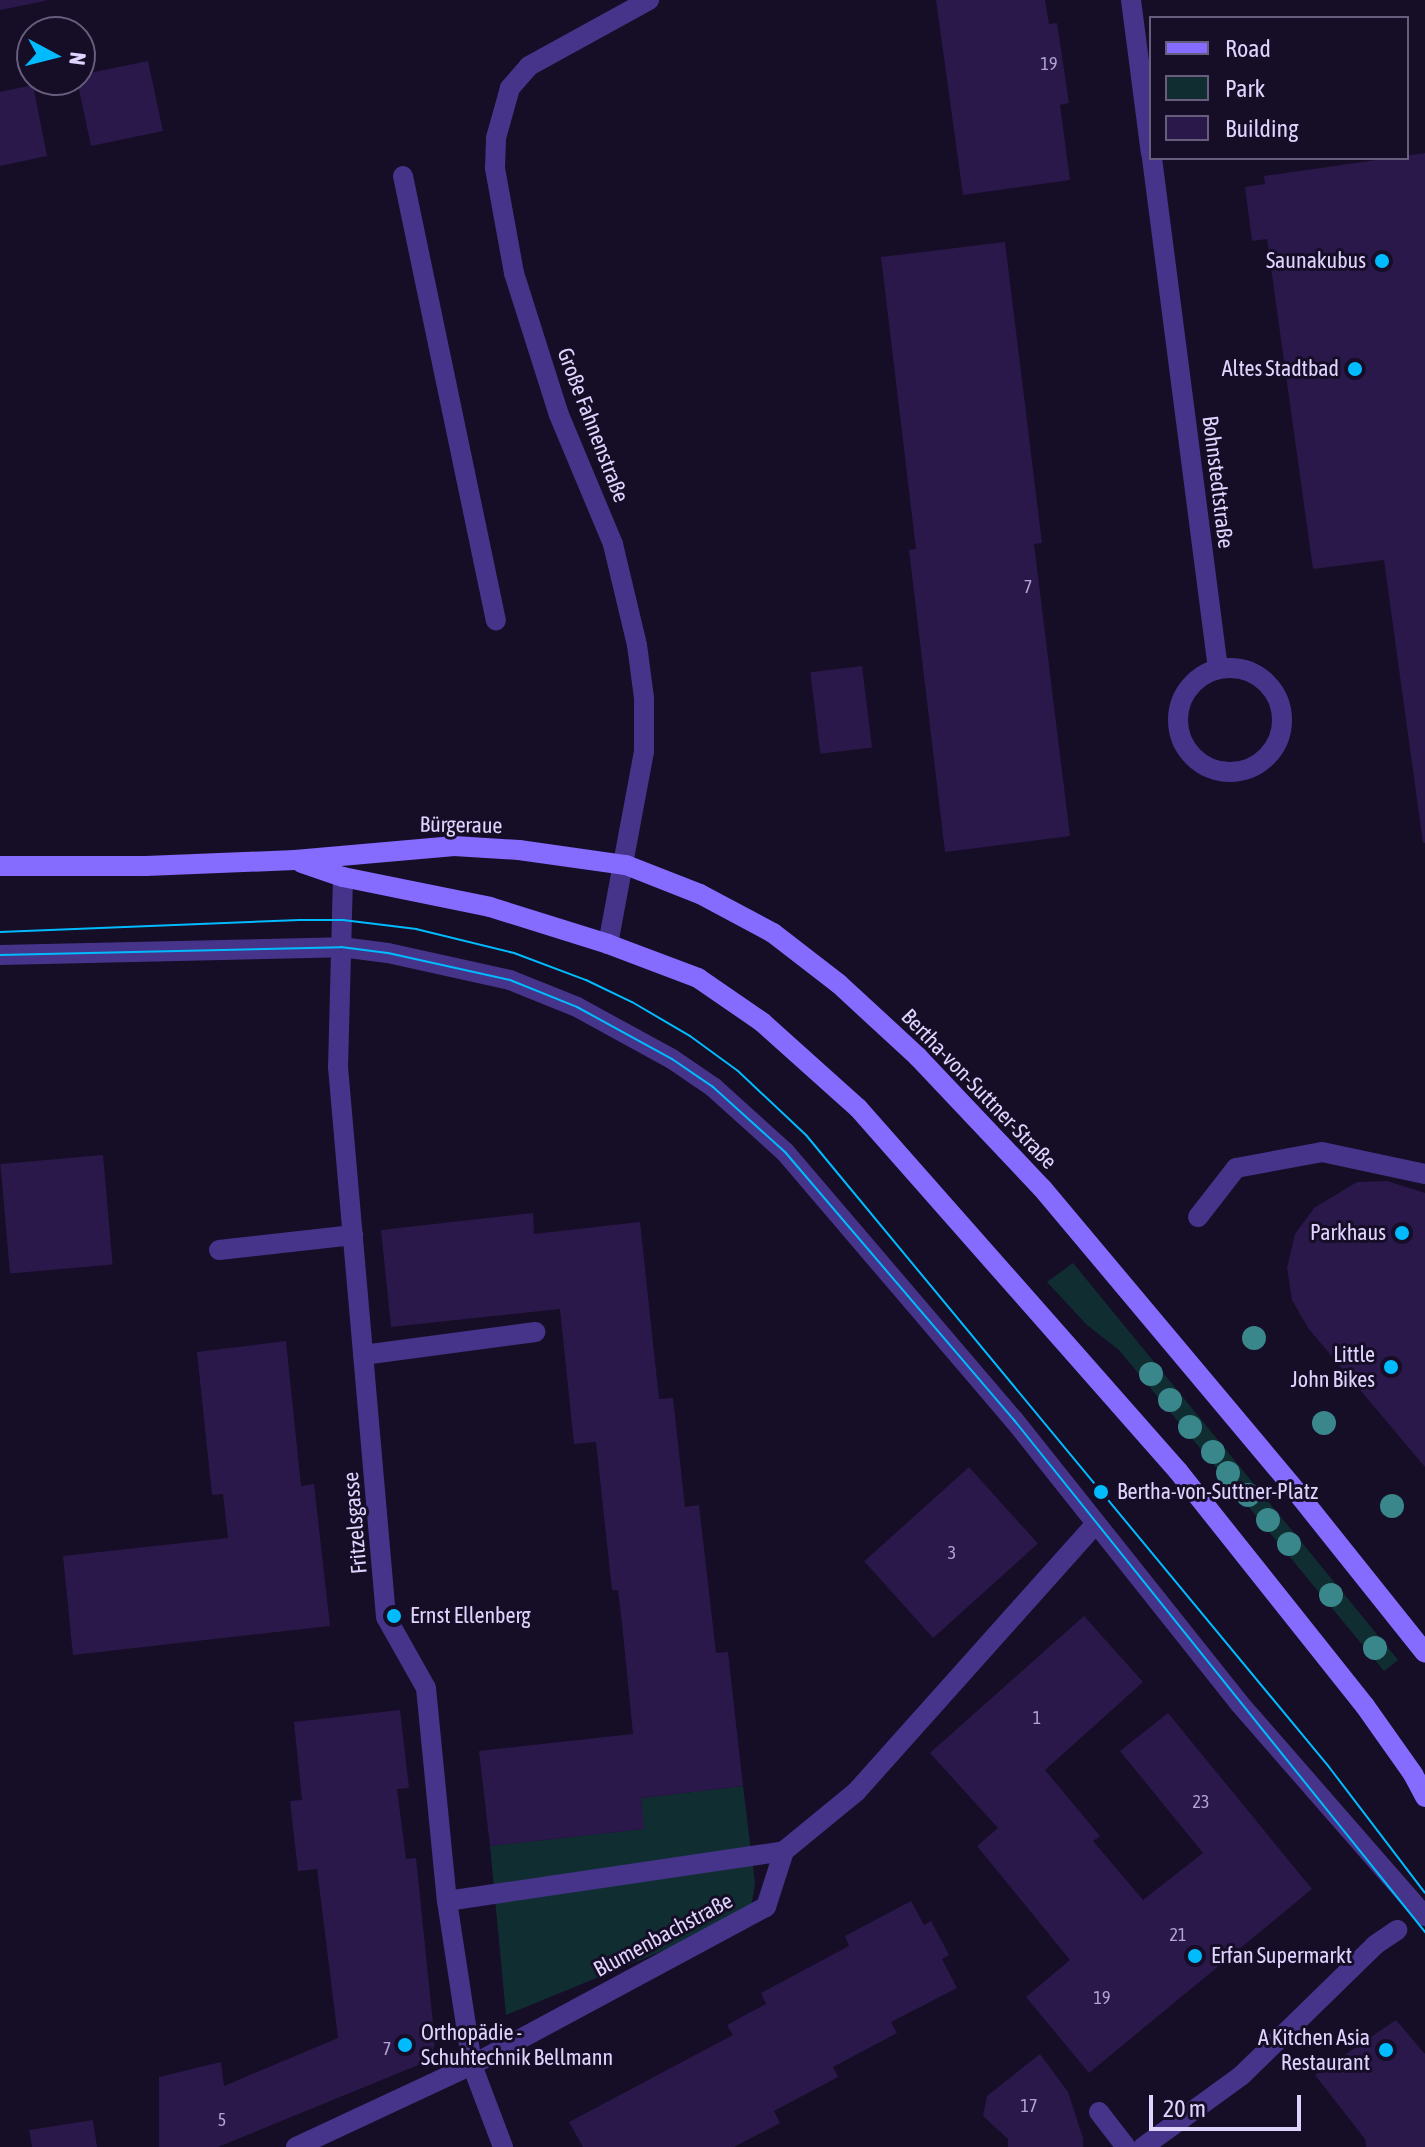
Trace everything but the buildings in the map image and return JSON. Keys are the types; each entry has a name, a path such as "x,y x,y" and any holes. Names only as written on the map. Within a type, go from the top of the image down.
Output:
{"main road":[{"name":"Bürgeraue","path":"0,866 146,866 295,860 454,846 626,865"},
{"name":"Bürgeraue","path":"295,860 343,877 490,907 608,944"},
{"name":"Bertha-von-Suttner-Straße","path":"626,865 700,894 773,933 862,1005 918,1057 1042,1188 1113,1269 1425,1653"},
{"path":"608,944 698,978 762,1022 858,1108 1178,1471 1365,1706 1413,1774 1425,1797"}],"street":[{"name":"Große Fahnenstraße","path":"608,944 626,865 644,751 644,698 631,608 613,544 559,415 514,273 495,168 496,138 510,88 529,66 649,0"},
{"name":"Bohnstedtstraße","path":"1131,0 1149,140"},
{"name":"Bohnstedtstraße","path":"1152,160 1218,669"},
{"path":"403,176 496,620"},
{"path":"1218,669 1244,670 1267,683 1283,715 1281,732 1274,749 1261,762 1246,770 1228,773 1206,766 1192,755 1179,734 1181,701 1202,675 1218,669"},
{"name":"Fritzelsgasse","path":"343,877 338,1067 386,1617 426,1688 447,1901 472,2065 503,2147"},
{"path":"2,954 341,947 510,980 619,1028 713,1087 785,1152 1014,1420 1239,1703 1425,1916"},
{"path":"1198,1217 1236,1168 1293,1157 1322,1152 1425,1174"},
{"path":"219,1250 353,1235"},
{"path":"363,1355 535,1332"},
{"path":"447,1901 784,1851 856,1792 1096,1524"},
{"name":"Blumenbachstraße","path":"296,2147 472,2065 766,1907 784,1851"},
{"path":"1143,2147 1242,2075 1375,1945 1397,1930"},
{"path":"1099,2112 1126,2147"}],"green space":[{"path":"1073,1263 1398,1660 1384,1671 1119,1350 1087,1325 1047,1282"},
{"path":"743,1786 755,1883 750,1915 506,2015 490,1846 643,1829 641,1798"}],"tram line":[{"path":"0,932 300,920 343,920 416,929 514,953 586,980 632,1002 690,1036 738,1071 806,1135 1329,1767 1425,1893"},
{"path":"0,955 341,947 388,953 510,980 577,1007 672,1059 713,1087 785,1152 1014,1420 1425,1932"}],"place":[{"name":"Saunakubus","path":"1382,261"},
{"name":"Altes Stadtbad","path":"1355,369"},
{"name":"Parkhaus","path":"1402,1233"},
{"name":"Little John Bikes","path":"1391,1367"},
{"name":"Bertha-von-Suttner-Platz","path":"1101,1492"},
{"name":"Ernst Ellenberg","path":"394,1616"},
{"name":"Erfan Supermarkt","path":"1195,1956"},
{"name":"Orthopädie - Schuhtechnik Bellmann","path":"405,2045"},
{"name":"A Kitchen Asia Restaurant","path":"1386,2050"}]}
